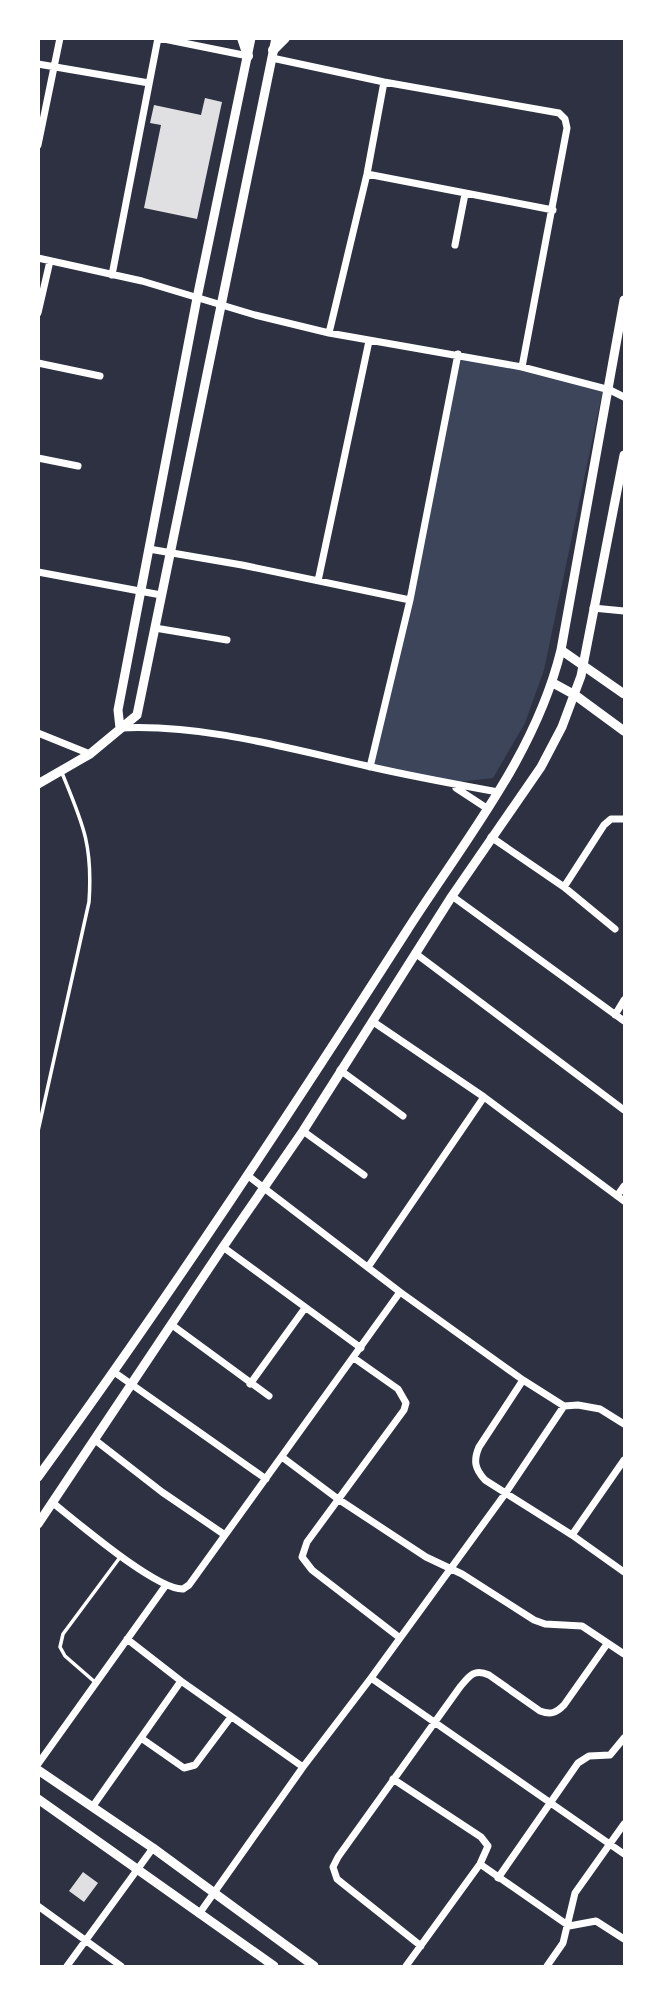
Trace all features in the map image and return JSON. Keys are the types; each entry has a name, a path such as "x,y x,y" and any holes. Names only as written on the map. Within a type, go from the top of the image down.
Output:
{"main road":[{"path":"242,38 248,56"},
{"path":"274,49 285,38"}],"street":[{"path":"38,145 56,68 60,38"},
{"path":"112,275 159,38 248,56"},
{"path":"120,728 118,710 197,298 251,38"},
{"path":"38,784 90,754 137,715 274,49 384,82 550,111 563,116 567,128 522,367"},
{"path":"38,64 149,83"},
{"path":"329,333 367,174 384,82"},
{"path":"367,174 552,209"},
{"path":"455,245 466,194"},
{"path":"38,258 329,333 522,367 610,390 625,397"},
{"path":"38,313 50,261"},
{"path":"38,1478 114,1372 247,1175 515,766 553,683 561,650 625,300"},
{"path":"318,581 369,341"},
{"path":"370,767 410,600 458,354"},
{"path":"38,363 100,376"},
{"path":"38,1524 303,1131 452,896 541,767 562,727 584,664 625,455"},
{"path":"38,458 78,466"},
{"path":"149,549 410,600"},
{"path":"38,572 162,595"},
{"path":"593,608 625,611"},
{"path":"155,628 227,640"},
{"path":"561,650 625,694"},
{"path":"553,683 575,695 625,731"},
{"path":"120,728 142,727 219,735 498,792"},
{"path":"38,733 90,754"},
{"path":"450,784 488,809"},
{"path":"564,887 604,825 611,819 625,819"},
{"path":"491,837 564,887 615,929"},
{"path":"452,896 625,1021"},
{"path":"415,953 625,1110"},
{"path":"615,1015 625,1000"},
{"path":"372,1021 484,1097 625,1201"},
{"path":"340,1070 403,1116"},
{"path":"368,1267 484,1097"},
{"path":"303,1131 364,1175"},
{"path":"247,1175 400,1292 523,1380 565,1406 578,1405 600,1409 625,1424"},
{"path":"617,1196 625,1186"},
{"path":"223,1247 361,1348"},
{"path":"53,1503 121,1556 166,1585 178,1589 189,1585 400,1292"},
{"path":"250,1384 305,1308"},
{"path":"172,1325 269,1396"},
{"path":"354,1358 398,1389 406,1403 398,1419 307,1542 302,1557 312,1570 400,1638"},
{"path":"114,1372 266,1479"},
{"path":"523,1380 475,1457 479,1473 485,1480 572,1535 625,1573"},
{"path":"199,1914 303,1767 505,1493 565,1406"},
{"path":"95,1440 162,1492 225,1535"},
{"path":"282,1457 338,1500 426,1557 450,1568 534,1620 545,1624 582,1626 625,1654"},
{"path":"572,1535 625,1460"},
{"path":"38,1764 166,1585"},
{"path":"127,1639 181,1681 303,1767"},
{"path":"421,1946 337,1879 333,1874 333,1867 338,1857 460,1686 474,1672 480,1671 540,1711 549,1714 557,1712 565,1705 607,1644"},
{"path":"371,1678 625,1854"},
{"path":"93,1806 181,1681"},
{"path":"141,1738 187,1768 195,1765 231,1717"},
{"path":"498,1878 582,1759 610,1755 625,1738"},
{"path":"38,1770 153,1848 314,1966"},
{"path":"394,1779 481,1837 488,1849 406,1966"},
{"path":"38,1799 274,1966"},
{"path":"547,1966 563,1943 575,1893 625,1824"},
{"path":"67,1966 153,1848"},
{"path":"480,1864 569,1926 596,1921 625,1939"},
{"path":"38,1906 121,1966"}],"lane":[{"path":"38,1131 89,902 91,874 88,839 61,771"},
{"path":"96,1683 65,1657 60,1647 63,1634 121,1556"}],"shaded area":[{"path":"461,355 603,389 544,670 525,723 493,778 449,783 373,766"}],"building":[{"path":"205,98 222,102 197,219 144,208 161,125 150,123 154,105 201,115"},
{"path":"83,1872 98,1883 84,1902 69,1891"}]}
